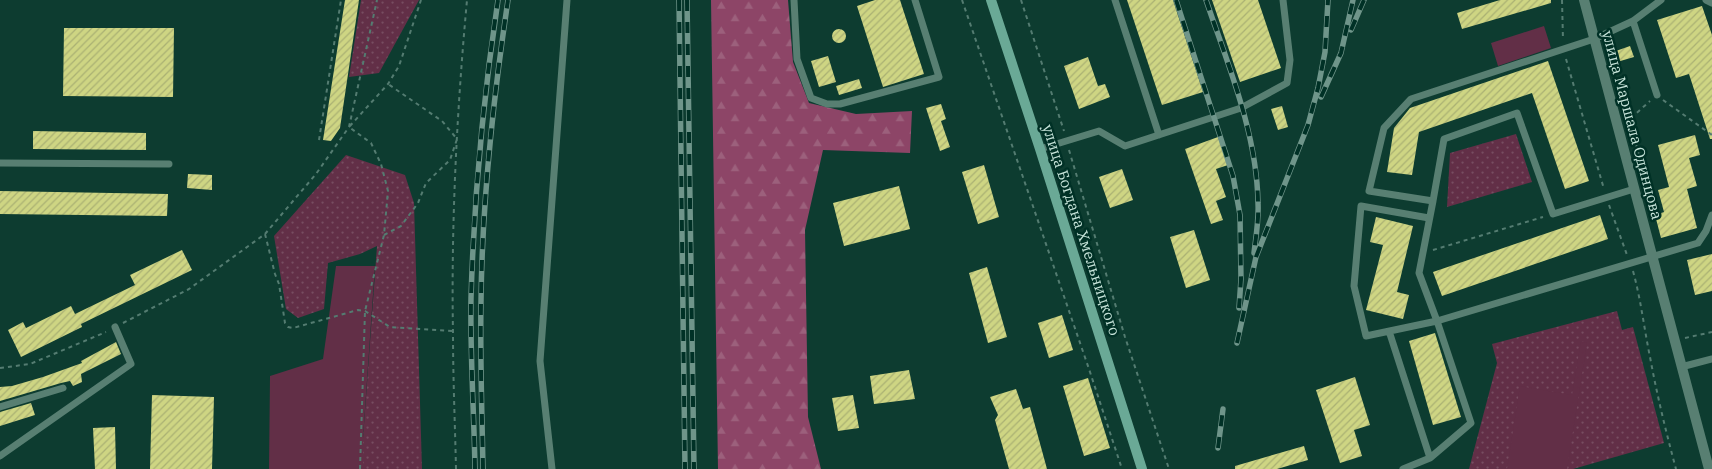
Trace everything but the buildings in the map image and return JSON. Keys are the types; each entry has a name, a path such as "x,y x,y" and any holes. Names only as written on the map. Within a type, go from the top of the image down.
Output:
{"main road":[{"name":"улица Богдана Хмельницкого","path":"990,0 1040,149 1142,469"}],"street":[{"name":"улица Маршала Одинцова","path":"1584,0 1709,469"}],"lane":[{"path":"552,469 540,360 567,0"},
{"path":"794,0 797,59 811,98 827,104 840,104 939,77 915,0"},
{"path":"1114,0 1159,135"},
{"path":"1040,149 1099,131 1125,146 1241,108 1287,83 1290,60 1283,0"},
{"path":"1433,201 1369,191 1384,128 1412,100 1594,39 1632,21 1661,0"},
{"path":"1706,0 1712,3"},
{"path":"1632,21 1657,95"},
{"path":"1403,469 1430,458 1471,423 1419,273 1444,138 1517,113 1552,214 1634,189"},
{"path":"0,163 169,164"},
{"path":"1429,218 1361,206 1354,286 1366,336 1437,321 1698,243 1706,231 1712,215"},
{"path":"0,456 131,364 115,328"},
{"path":"1389,331 1430,458"},
{"path":"1680,366 1712,359"},
{"path":"0,407 63,388"}],"path":[{"path":"319,140 341,0"},
{"path":"349,127 377,0"},
{"path":"0,368 30,364 115,328 189,289 265,234 316,174 349,127 388,84 399,66 421,0"},
{"path":"456,469 452,331 457,139 467,0"},
{"path":"962,0 1090,369 1122,469"},
{"path":"1021,0 1125,337 1169,469"},
{"path":"1562,0 1563,49 1606,197 1640,294 1650,358 1676,469"},
{"path":"388,84 442,121 457,139"},
{"path":"1630,118 1657,95 1712,135"},
{"path":"349,127 371,143 381,164 388,191 384,235 365,311 360,469"},
{"path":"384,235 400,226 418,203 426,182 450,160 457,139"},
{"path":"1422,253 1552,214"},
{"path":"265,234 279,284 288,327 293,328 358,310 365,311 390,327 452,331"},
{"path":"1679,340 1712,332"}],"shaded area":[{"path":"361,0 419,0 379,73 349,77"},
{"path":"1544,26 1551,48 1498,66 1491,43"},
{"path":"1516,134 1532,182 1447,207 1450,153"},
{"path":"346,155 405,175 414,203 422,469 363,469 363,438 377,246 360,254 328,263 324,309 298,318 286,309 274,236"},
{"path":"336,266 375,266 363,438 363,469 269,469 270,376 323,359"},
{"path":"1617,311 1622,330 1633,327 1664,443 1573,469 1469,469 1497,363 1492,344"},
{"path":"1581,341 1587,343 1567,469 1507,469 1520,386 1572,395"}],"green space":[{"path":"711,0 788,0 793,62 809,103 856,114 912,111 910,153 823,150 805,230 808,417 821,469 718,469"}],"railway":[{"path":"475,469 471,341 472,261 480,149 498,0"},
{"path":"483,469 481,323 486,188 493,113 508,0"},
{"path":"679,0 685,469"},
{"path":"687,0 694,469"},
{"path":"1176,0 1233,176 1240,215 1241,279 1239,308"},
{"path":"1206,0 1232,74 1253,151 1258,209 1254,253"},
{"path":"1237,343 1256,257 1308,125 1318,88 1325,52 1328,0"},
{"path":"1321,97 1341,53 1353,0"},
{"path":"1351,30 1364,0"},
{"path":"1218,448 1223,409"}]}
